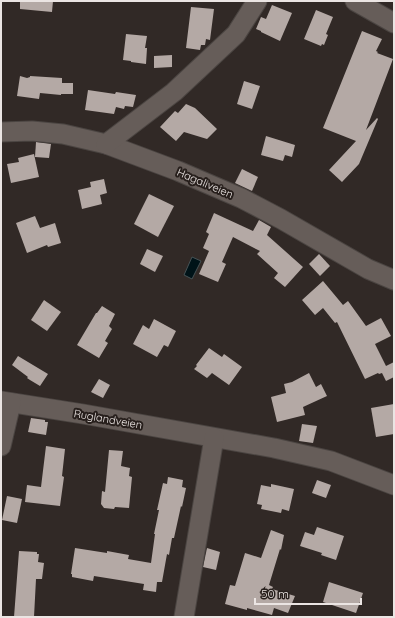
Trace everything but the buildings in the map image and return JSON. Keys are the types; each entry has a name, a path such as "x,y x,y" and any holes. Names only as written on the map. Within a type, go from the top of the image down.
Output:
{"street":[{"path":"106,144 174,92 236,34 257,1"},
{"path":"355,1 394,23"},
{"name":"Hagaliveien","path":"1,132 32,131 62,134 106,144 178,171 242,198 368,269 394,280"},
{"path":"1,446 6,402"},
{"name":"Ruglandveien","path":"6,402 274,448 331,461 394,485"},
{"path":"184,617 214,438"}],"shaded area":[{"path":"192,257 201,261 192,279 184,275"}]}
